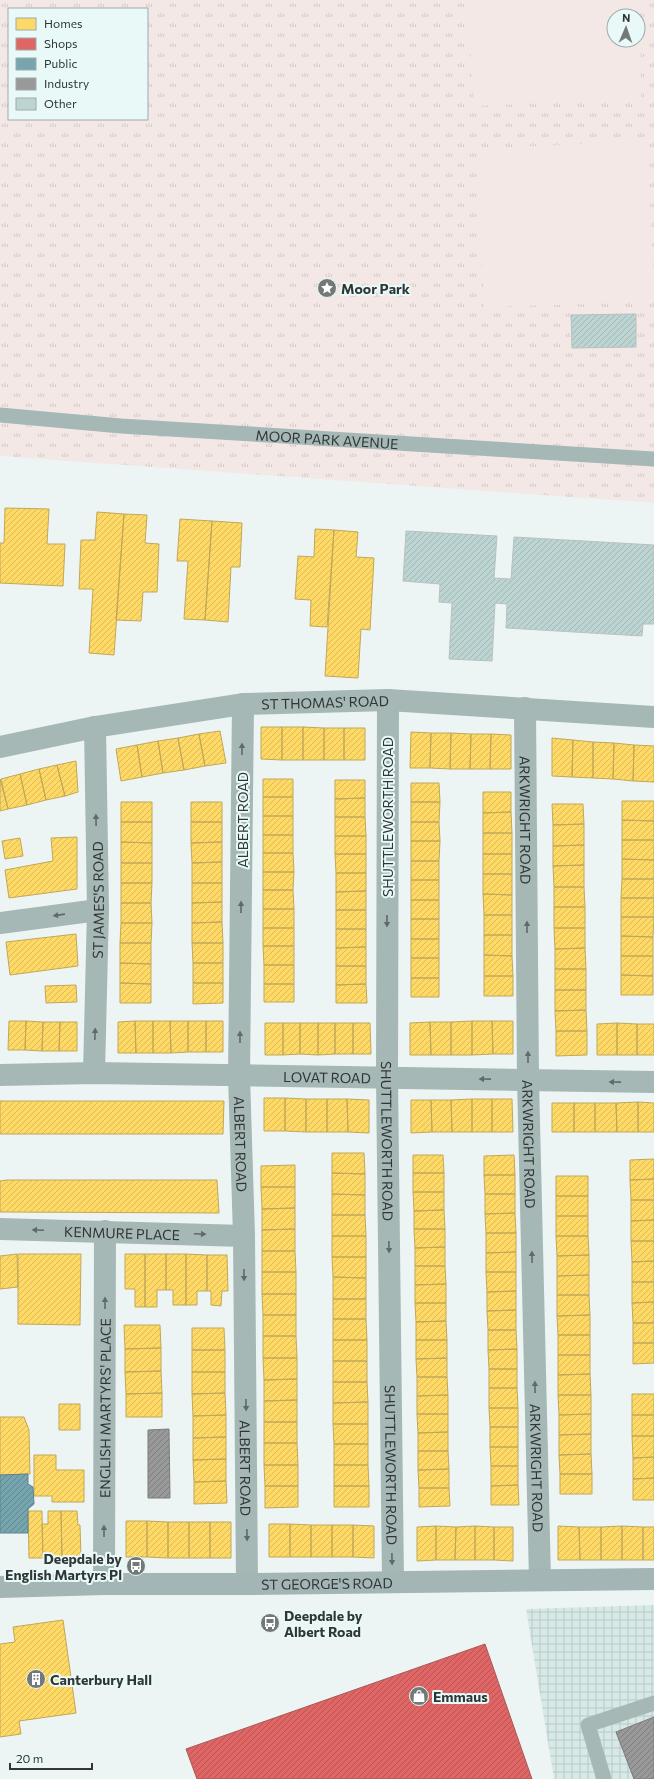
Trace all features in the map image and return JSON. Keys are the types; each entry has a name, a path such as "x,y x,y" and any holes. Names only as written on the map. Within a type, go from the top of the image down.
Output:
{"street":[{"name":"ST THOMAS' ROAD","path":"0,747 95,727 243,704 388,700 654,717"},
{"name":"SHUTTLEWORTH ROAD","path":"388,700 387,1078 393,1581"},
{"name":"ALBERT ROAD","path":"243,704 239,1076 244,1236 247,1584"},
{"name":"ARKWRIGHT ROAD","path":"525,708 528,1080 540,1580"},
{"name":"ST JAMES'S ROAD","path":"94,1073 98,910 95,727"},
{"path":"0,923 98,910"},
{"name":"LOVAT ROAD","path":"0,1076 94,1073 654,1082"},
{"name":"KENMURE PLACE","path":"0,1229 244,1236"},
{"name":"ENGLISH MARTYRS' PLACE","path":"104,1584 105,1232"},
{"name":"ST GEORGE'S ROAD","path":"0,1587 104,1584 247,1584 393,1581 654,1579"}],"lane":[{"name":"MOOR PARK AVENUE","path":"0,415 121,426 654,459"},
{"path":"604,1779 588,1725 654,1703"}],"shaded area":[{"path":"654,1605 654,1779 554,1779 526,1609"}],"green space":[{"name":"Moor Park","path":"0,0 654,0 654,503 0,456"},
{"path":"467,0 640,0 640,8 606,8 606,48 640,48 641,99 474,106"},
{"path":"645,141 654,273 654,302 484,307 477,149"}],"building: Homes":[{"path":"5,508 49,509 47,544 65,544 63,586 0,583 0,543 4,543"},
{"path":"97,512 124,514 114,655 89,653 93,589 79,589 81,540 95,540"},
{"path":"124,514 147,515 145,543 159,544 157,592 143,592 141,621 116,620"},
{"path":"180,519 212,521 205,620 184,619 188,561 177,561"},
{"path":"212,521 242,523 240,567 231,567 228,622 205,620"},
{"path":"315,529 334,530 327,627 310,626 311,600 295,599 298,556 314,557"},
{"path":"334,530 358,532 356,557 374,558 370,630 361,629 358,678 325,676"},
{"path":"261,727 282,727 282,760 261,759"},
{"path":"282,727 303,727 303,760 282,760"},
{"path":"303,727 324,728 324,760 303,760"},
{"path":"324,728 344,728 344,760 324,760"},
{"path":"344,728 365,728 365,760 344,760"},
{"path":"220,731 226,763 205,766 199,734"},
{"path":"411,732 431,733 430,768 410,768"},
{"path":"431,733 451,733 450,769 430,768"},
{"path":"451,733 471,734 470,769 450,769"},
{"path":"199,734 205,766 184,770 178,738"},
{"path":"471,734 491,734 490,769 470,769"},
{"path":"491,734 511,735 511,769 490,769"},
{"path":"178,738 184,770 163,773 158,741"},
{"path":"552,738 573,740 572,777 552,776"},
{"path":"573,740 593,742 593,778 572,777"},
{"path":"158,741 163,773 142,777 137,745"},
{"path":"593,742 614,743 613,779 593,778"},
{"path":"614,743 634,745 633,781 613,779"},
{"path":"137,745 142,777 121,781 116,749"},
{"path":"634,745 654,746 654,782 633,781"},
{"path":"76,761 78,792 65,796 57,765"},
{"path":"57,765 65,796 46,800 39,769"},
{"path":"39,769 46,800 27,805 20,774"},
{"path":"20,774 27,805 8,809 1,779"},
{"path":"0,779 8,809 0,811"},
{"path":"263,779 293,779 293,797 263,797"},
{"path":"335,780 365,780 365,798 335,799"},
{"path":"411,783 439,783 440,802 411,802"},
{"path":"483,792 511,792 511,812 483,813"},
{"path":"263,797 293,797 293,816 263,816"},
{"path":"365,798 365,817 335,817 335,799"},
{"path":"622,801 654,801 654,821 622,820"},
{"path":"121,802 152,802 152,822 121,822"},
{"path":"191,802 222,802 222,822 191,822"},
{"path":"411,802 440,802 439,822 411,822"},
{"path":"552,804 583,804 584,824 553,825"},
{"path":"511,812 512,833 483,833 483,813"},
{"path":"263,816 293,816 293,835 263,835"},
{"path":"335,817 365,817 366,836 335,836"},
{"path":"622,820 654,821 654,840 622,840"},
{"path":"121,822 152,822 152,843 121,842"},
{"path":"191,822 222,822 222,842 191,843"},
{"path":"411,822 439,822 440,841 411,841"},
{"path":"584,824 584,845 553,846 553,825"},
{"path":"483,833 512,833 512,854 483,854"},
{"path":"263,835 293,835 293,853 263,853"},
{"path":"335,836 366,836 366,854 335,854"},
{"path":"77,837 77,889 9,898 5,870 53,861 51,838"},
{"path":"20,838 23,856 5,859 2,841"},
{"path":"622,840 654,840 654,860 622,859"},
{"path":"411,841 440,841 439,861 411,861"},
{"path":"121,842 152,843 152,863 121,863"},
{"path":"222,842 222,862 192,863 191,843"},
{"path":"584,845 584,865 553,866 553,846"},
{"path":"263,853 293,853 294,872 263,872"},
{"path":"335,854 366,854 366,873 336,873"},
{"path":"483,854 512,854 512,874 483,874"},
{"path":"622,859 654,860 654,879 622,879"},
{"path":"411,861 439,861 439,880 411,880"},
{"path":"222,862 222,883 192,883 192,863"},
{"path":"121,863 152,863 152,883 121,883"},
{"path":"584,865 584,887 554,887 553,866"},
{"path":"263,872 294,872 293,890 263,890"},
{"path":"336,873 366,873 366,891 336,892"},
{"path":"483,874 512,874 512,895 483,894"},
{"path":"622,879 654,879 654,898 621,898"},
{"path":"411,880 439,880 439,900 411,900"},
{"path":"121,883 152,883 151,903 121,903"},
{"path":"192,883 222,883 222,902 192,903"},
{"path":"554,887 584,887 585,907 554,907"},
{"path":"263,890 293,890 294,909 263,909"},
{"path":"366,891 366,910 336,910 336,892"},
{"path":"483,894 512,895 512,915 484,915"},
{"path":"621,898 654,898 654,917 621,917"},
{"path":"411,900 439,900 439,919 411,919"},
{"path":"222,902 222,922 192,923 192,903"},
{"path":"121,903 151,903 152,923 121,923"},
{"path":"554,907 585,907 585,928 554,928"},
{"path":"263,909 294,909 294,928 263,928"},
{"path":"336,910 366,910 366,929 336,929"},
{"path":"484,915 512,915 512,935 484,935"},
{"path":"621,917 654,917 653,937 621,936"},
{"path":"411,919 439,919 439,939 411,939"},
{"path":"222,922 223,943 192,943 192,923"},
{"path":"121,923 152,923 151,943 120,943"},
{"path":"263,928 294,928 294,946 263,946"},
{"path":"554,928 585,928 585,948 555,949"},
{"path":"336,929 366,929 366,947 336,948"},
{"path":"76,934 78,966 10,975 6,942"},
{"path":"484,935 512,935 512,956 484,955"},
{"path":"621,936 653,937 653,956 621,956"},
{"path":"411,939 439,939 439,958 411,958"},
{"path":"120,943 151,943 151,964 120,963"},
{"path":"192,943 223,943 223,963 193,963"},
{"path":"263,946 294,946 294,965 264,965"},
{"path":"366,947 366,966 336,966 336,948"},
{"path":"585,948 586,969 555,969 555,949"},
{"path":"484,955 512,956 513,976 484,976"},
{"path":"621,956 653,956 653,976 621,975"},
{"path":"411,958 439,958 439,978 411,978"},
{"path":"120,963 151,964 151,984 120,983"},
{"path":"193,963 223,963 223,983 193,983"},
{"path":"264,965 294,965 294,984 264,984"},
{"path":"336,966 366,966 366,984 336,985"},
{"path":"555,969 586,969 586,990 555,990"},
{"path":"621,975 653,976 653,995 621,995"},
{"path":"484,976 513,976 513,996 484,996"},
{"path":"411,978 439,978 439,997 411,997"},
{"path":"120,983 151,984 151,1003 120,1003"},
{"path":"193,983 223,983 223,1003 193,1004"},
{"path":"264,984 294,984 294,1002 264,1002"},
{"path":"366,984 367,1003 336,1003 336,985"},
{"path":"76,985 77,1002 46,1003 45,986"},
{"path":"555,990 586,990 586,1010 555,1011"},
{"path":"586,1010 587,1031 556,1031 555,1011"},
{"path":"9,1021 26,1021 25,1050 8,1050"},
{"path":"26,1021 43,1022 42,1051 25,1050"},
{"path":"135,1021 136,1053 118,1053 118,1022"},
{"path":"135,1021 153,1021 153,1053 136,1053"},
{"path":"153,1021 170,1021 171,1053 153,1053"},
{"path":"170,1021 188,1021 188,1052 171,1053"},
{"path":"188,1021 206,1021 206,1052 188,1052"},
{"path":"206,1021 223,1021 223,1052 206,1052"},
{"path":"472,1021 472,1055 451,1055 451,1022"},
{"path":"472,1021 492,1021 493,1054 472,1055"},
{"path":"492,1021 513,1021 513,1054 493,1054"},
{"path":"43,1022 60,1022 59,1051 42,1051"},
{"path":"60,1022 77,1022 77,1051 59,1051"},
{"path":"430,1022 431,1055 410,1055 410,1023"},
{"path":"430,1022 451,1022 451,1055 431,1055"},
{"path":"265,1023 283,1023 283,1055 265,1055"},
{"path":"283,1023 300,1023 300,1054 283,1055"},
{"path":"300,1023 318,1023 318,1055 300,1054"},
{"path":"318,1023 335,1023 335,1054 318,1055"},
{"path":"335,1023 353,1023 353,1054 335,1054"},
{"path":"353,1023 370,1023 371,1054 353,1054"},
{"path":"617,1023 617,1055 597,1055 597,1024"},
{"path":"617,1023 637,1024 637,1055 617,1055"},
{"path":"637,1024 654,1024 654,1055 637,1055"},
{"path":"556,1031 587,1031 587,1055 556,1056"},
{"path":"264,1098 285,1098 285,1131 264,1131"},
{"path":"285,1098 306,1099 306,1132 285,1131"},
{"path":"306,1099 327,1099 327,1132 306,1132"},
{"path":"327,1099 347,1099 348,1132 327,1132"},
{"path":"347,1099 369,1100 369,1133 348,1132"},
{"path":"472,1099 472,1132 452,1132 451,1100"},
{"path":"472,1099 492,1099 492,1132 472,1132"},
{"path":"492,1099 512,1099 513,1132 492,1132"},
{"path":"411,1100 431,1100 432,1132 411,1133"},
{"path":"431,1100 451,1100 452,1132 432,1132"},
{"path":"0,1101 224,1101 223,1134 0,1134"},
{"path":"638,1102 654,1103 654,1132 638,1132"},
{"path":"638,1102 638,1132 617,1132 616,1103"},
{"path":"552,1103 574,1103 574,1132 552,1132"},
{"path":"574,1103 595,1103 595,1132 574,1132"},
{"path":"595,1103 616,1103 617,1132 595,1132"},
{"path":"332,1153 364,1153 365,1174 332,1173"},
{"path":"413,1155 443,1155 444,1173 413,1173"},
{"path":"514,1155 515,1175 484,1175 484,1156"},
{"path":"654,1159 654,1179 630,1180 630,1160"},
{"path":"295,1165 295,1187 261,1187 261,1166"},
{"path":"332,1173 365,1174 365,1195 332,1194"},
{"path":"413,1173 444,1173 444,1192 413,1192"},
{"path":"484,1175 515,1175 515,1194 485,1194"},
{"path":"556,1176 588,1176 588,1196 556,1196"},
{"path":"654,1179 654,1200 631,1200 630,1180"},
{"path":"217,1180 219,1213 0,1212 0,1181"},
{"path":"261,1187 295,1187 295,1208 262,1209"},
{"path":"413,1192 444,1192 444,1210 414,1211"},
{"path":"332,1194 365,1195 365,1215 332,1215"},
{"path":"485,1194 515,1194 515,1213 485,1214"},
{"path":"556,1196 588,1196 588,1216 556,1216"},
{"path":"631,1200 654,1200 654,1220 631,1221"},
{"path":"295,1208 295,1229 262,1230 262,1209"},
{"path":"444,1210 445,1229 414,1229 414,1211"},
{"path":"515,1213 516,1233 486,1233 485,1214"},
{"path":"332,1215 365,1215 366,1236 332,1236"},
{"path":"556,1216 588,1216 588,1236 556,1236"},
{"path":"654,1220 654,1241 631,1241 631,1221"},
{"path":"295,1229 295,1251 262,1251 262,1230"},
{"path":"414,1229 445,1229 445,1247 415,1248"},
{"path":"486,1233 516,1233 516,1252 486,1253"},
{"path":"332,1236 366,1236 366,1257 332,1257"},
{"path":"556,1236 588,1236 589,1255 557,1256"},
{"path":"631,1241 654,1241 654,1261 632,1262"},
{"path":"445,1247 445,1266 415,1266 415,1248"},
{"path":"262,1251 295,1251 296,1272 262,1272"},
{"path":"516,1252 516,1272 486,1272 486,1253"},
{"path":"17,1254 18,1287 0,1289 0,1256"},
{"path":"18,1254 81,1254 80,1325 18,1324"},
{"path":"125,1254 145,1254 145,1307 135,1307 135,1289 125,1289"},
{"path":"145,1254 166,1254 166,1290 157,1290 157,1307 145,1307"},
{"path":"166,1254 186,1254 186,1305 173,1305 173,1290 166,1290"},
{"path":"186,1254 207,1255 207,1291 197,1291 197,1305 186,1305"},
{"path":"207,1255 227,1255 228,1291 222,1291 221,1306 211,1305 211,1291 207,1291"},
{"path":"589,1255 589,1275 557,1276 557,1256"},
{"path":"332,1257 366,1257 366,1278 333,1277"},
{"path":"654,1261 654,1282 632,1282 632,1262"},
{"path":"415,1266 445,1266 446,1284 415,1285"},
{"path":"262,1272 296,1272 296,1294 262,1294"},
{"path":"486,1272 516,1272 516,1291 487,1292"},
{"path":"589,1275 589,1295 557,1295 557,1276"},
{"path":"333,1277 366,1278 366,1299 333,1299"},
{"path":"632,1282 654,1282 654,1302 632,1303"},
{"path":"446,1284 446,1303 415,1303 415,1285"},
{"path":"516,1291 516,1310 487,1311 487,1292"},
{"path":"262,1294 296,1294 296,1315 263,1315"},
{"path":"557,1295 589,1295 590,1315 557,1316"},
{"path":"333,1299 366,1299 366,1319 333,1319"},
{"path":"654,1302 654,1323 633,1323 632,1303"},
{"path":"415,1303 446,1303 446,1321 416,1322"},
{"path":"516,1310 516,1330 488,1330 487,1311"},
{"path":"263,1315 296,1315 296,1336 263,1336"},
{"path":"590,1315 590,1335 558,1335 557,1316"},
{"path":"333,1319 366,1319 367,1340 333,1340"},
{"path":"446,1321 447,1340 416,1340 416,1322"},
{"path":"633,1323 654,1323 654,1343 633,1343"},
{"path":"124,1325 160,1325 161,1348 125,1349"},
{"path":"192,1328 224,1328 225,1350 192,1350"},
{"path":"488,1330 516,1330 517,1349 488,1350"},
{"path":"558,1335 590,1335 590,1355 558,1355"},
{"path":"263,1336 296,1336 297,1358 263,1358"},
{"path":"333,1340 367,1340 367,1361 333,1361"},
{"path":"416,1340 447,1340 447,1358 416,1359"},
{"path":"633,1343 654,1343 654,1363 633,1364"},
{"path":"161,1348 161,1371 125,1372 125,1349"},
{"path":"517,1349 517,1369 489,1369 488,1350"},
{"path":"192,1350 225,1350 225,1372 192,1372"},
{"path":"558,1355 590,1355 590,1374 558,1375"},
{"path":"263,1358 297,1358 297,1379 264,1380"},
{"path":"447,1358 447,1377 417,1377 416,1359"},
{"path":"333,1361 367,1361 367,1382 333,1382"},
{"path":"489,1369 517,1369 517,1388 489,1388"},
{"path":"161,1371 162,1393 126,1394 125,1372"},
{"path":"192,1372 225,1372 225,1393 192,1394"},
{"path":"590,1374 591,1395 558,1395 558,1375"},
{"path":"417,1377 447,1377 448,1395 417,1396"},
{"path":"297,1379 297,1400 264,1401 264,1380"},
{"path":"333,1382 367,1382 368,1402 333,1403"},
{"path":"489,1388 517,1388 518,1408 489,1408"},
{"path":"162,1393 162,1417 126,1417 126,1394"},
{"path":"225,1393 226,1415 193,1416 192,1394"},
{"path":"632,1394 654,1394 654,1415 632,1415"},
{"path":"448,1395 448,1414 417,1414 417,1396"},
{"path":"558,1395 591,1395 591,1414 559,1415"},
{"path":"297,1400 297,1422 264,1422 264,1401"},
{"path":"368,1402 368,1424 333,1424 333,1403"},
{"path":"59,1404 80,1404 80,1430 59,1430"},
{"path":"489,1408 518,1408 518,1427 490,1427"},
{"path":"417,1414 448,1414 448,1432 418,1433"},
{"path":"591,1414 591,1434 559,1435 559,1415"},
{"path":"226,1415 226,1437 193,1438 193,1416"},
{"path":"632,1415 654,1415 654,1436 632,1436"},
{"path":"0,1417 24,1417 29,1430 30,1474 0,1475"},
{"path":"264,1422 297,1422 297,1443 264,1443"},
{"path":"333,1424 368,1424 368,1444 334,1444"},
{"path":"490,1427 518,1427 518,1447 490,1447"},
{"path":"448,1432 448,1451 418,1451 418,1433"},
{"path":"591,1434 591,1454 559,1455 559,1435"},
{"path":"632,1436 654,1436 654,1457 633,1458"},
{"path":"226,1437 226,1459 193,1460 193,1438"},
{"path":"264,1443 297,1443 298,1465 264,1465"},
{"path":"334,1444 368,1444 368,1465 334,1465"},
{"path":"490,1447 518,1447 518,1466 491,1466"},
{"path":"418,1451 448,1451 449,1469 418,1470"},
{"path":"591,1454 592,1474 560,1474 559,1455"},
{"path":"34,1455 56,1455 56,1470 84,1470 84,1502 52,1502 52,1496 34,1496"},
{"path":"654,1457 654,1478 633,1479 633,1458"},
{"path":"226,1459 226,1481 194,1482 193,1460"},
{"path":"264,1465 298,1465 298,1486 265,1486"},
{"path":"334,1465 368,1465 369,1486 334,1486"},
{"path":"491,1466 518,1466 518,1485 491,1486"},
{"path":"449,1469 449,1488 419,1488 418,1470"},
{"path":"560,1474 592,1474 592,1494 560,1494"},
{"path":"654,1478 654,1500 633,1500 633,1479"},
{"path":"226,1481 227,1503 194,1504 194,1482"},
{"path":"518,1485 519,1505 491,1505 491,1486"},
{"path":"265,1486 298,1486 298,1507 265,1508"},
{"path":"334,1486 369,1486 369,1507 334,1507"},
{"path":"419,1488 449,1488 450,1506 419,1507"},
{"path":"28,1511 42,1511 43,1558 29,1558"},
{"path":"48,1511 61,1511 62,1558 43,1558 42,1524 48,1524"},
{"path":"61,1511 77,1511 78,1525 80,1525 81,1557 62,1558"},
{"path":"126,1521 147,1521 147,1557 126,1557"},
{"path":"147,1521 168,1522 168,1558 147,1557"},
{"path":"168,1522 189,1522 189,1558 168,1558"},
{"path":"189,1522 210,1522 210,1558 189,1558"},
{"path":"210,1522 231,1522 231,1558 210,1558"},
{"path":"269,1524 290,1524 290,1557 269,1557"},
{"path":"290,1524 311,1525 311,1557 290,1557"},
{"path":"311,1525 332,1525 332,1557 311,1557"},
{"path":"332,1525 353,1525 353,1557 332,1557"},
{"path":"353,1525 374,1526 374,1558 353,1557"},
{"path":"436,1526 436,1560 417,1561 417,1527"},
{"path":"436,1526 456,1527 455,1560 436,1560"},
{"path":"475,1526 494,1527 494,1560 475,1560"},
{"path":"475,1526 475,1560 455,1560 456,1527"},
{"path":"558,1526 579,1527 580,1560 558,1560"},
{"path":"622,1526 622,1560 601,1560 601,1527"},
{"path":"622,1526 643,1527 643,1560 622,1560"},
{"path":"494,1527 513,1527 513,1561 494,1560"},
{"path":"579,1527 601,1527 601,1560 580,1560"},
{"path":"643,1527 654,1527 654,1560 643,1560"},
{"name":"Canterbury Hall","path":"63,1620 76,1713 19,1721 21,1734 0,1737 0,1644 15,1642 13,1627"}],"building: Shops":[{"name":"Emmaus","path":"485,1644 532,1779 197,1779 186,1749"}],"building: Public":[{"path":"28,1474 28,1484 33,1487 34,1504 28,1509 28,1533 0,1533 0,1475"}],"building: Industry":[{"path":"169,1429 170,1498 148,1498 148,1430"},
{"path":"654,1717 654,1779 634,1779 616,1732"}],"building: Other":[{"path":"636,314 636,347 572,348 571,315"},
{"path":"406,531 497,536 494,578 511,579 514,537 654,545 654,624 643,624 642,636 506,628 507,604 495,603 492,661 449,659 452,603 439,602 440,584 403,581"}],"place":[{"name":"Moor Park","path":"327,288"},
{"name":"Deepdale by English Martyrs Pl","path":"136,1566"},
{"name":"Deepdale by Albert Road","path":"270,1623"},
{"name":"Canterbury Hall","path":"36,1679"},
{"name":"Emmaus","path":"419,1696"}]}
